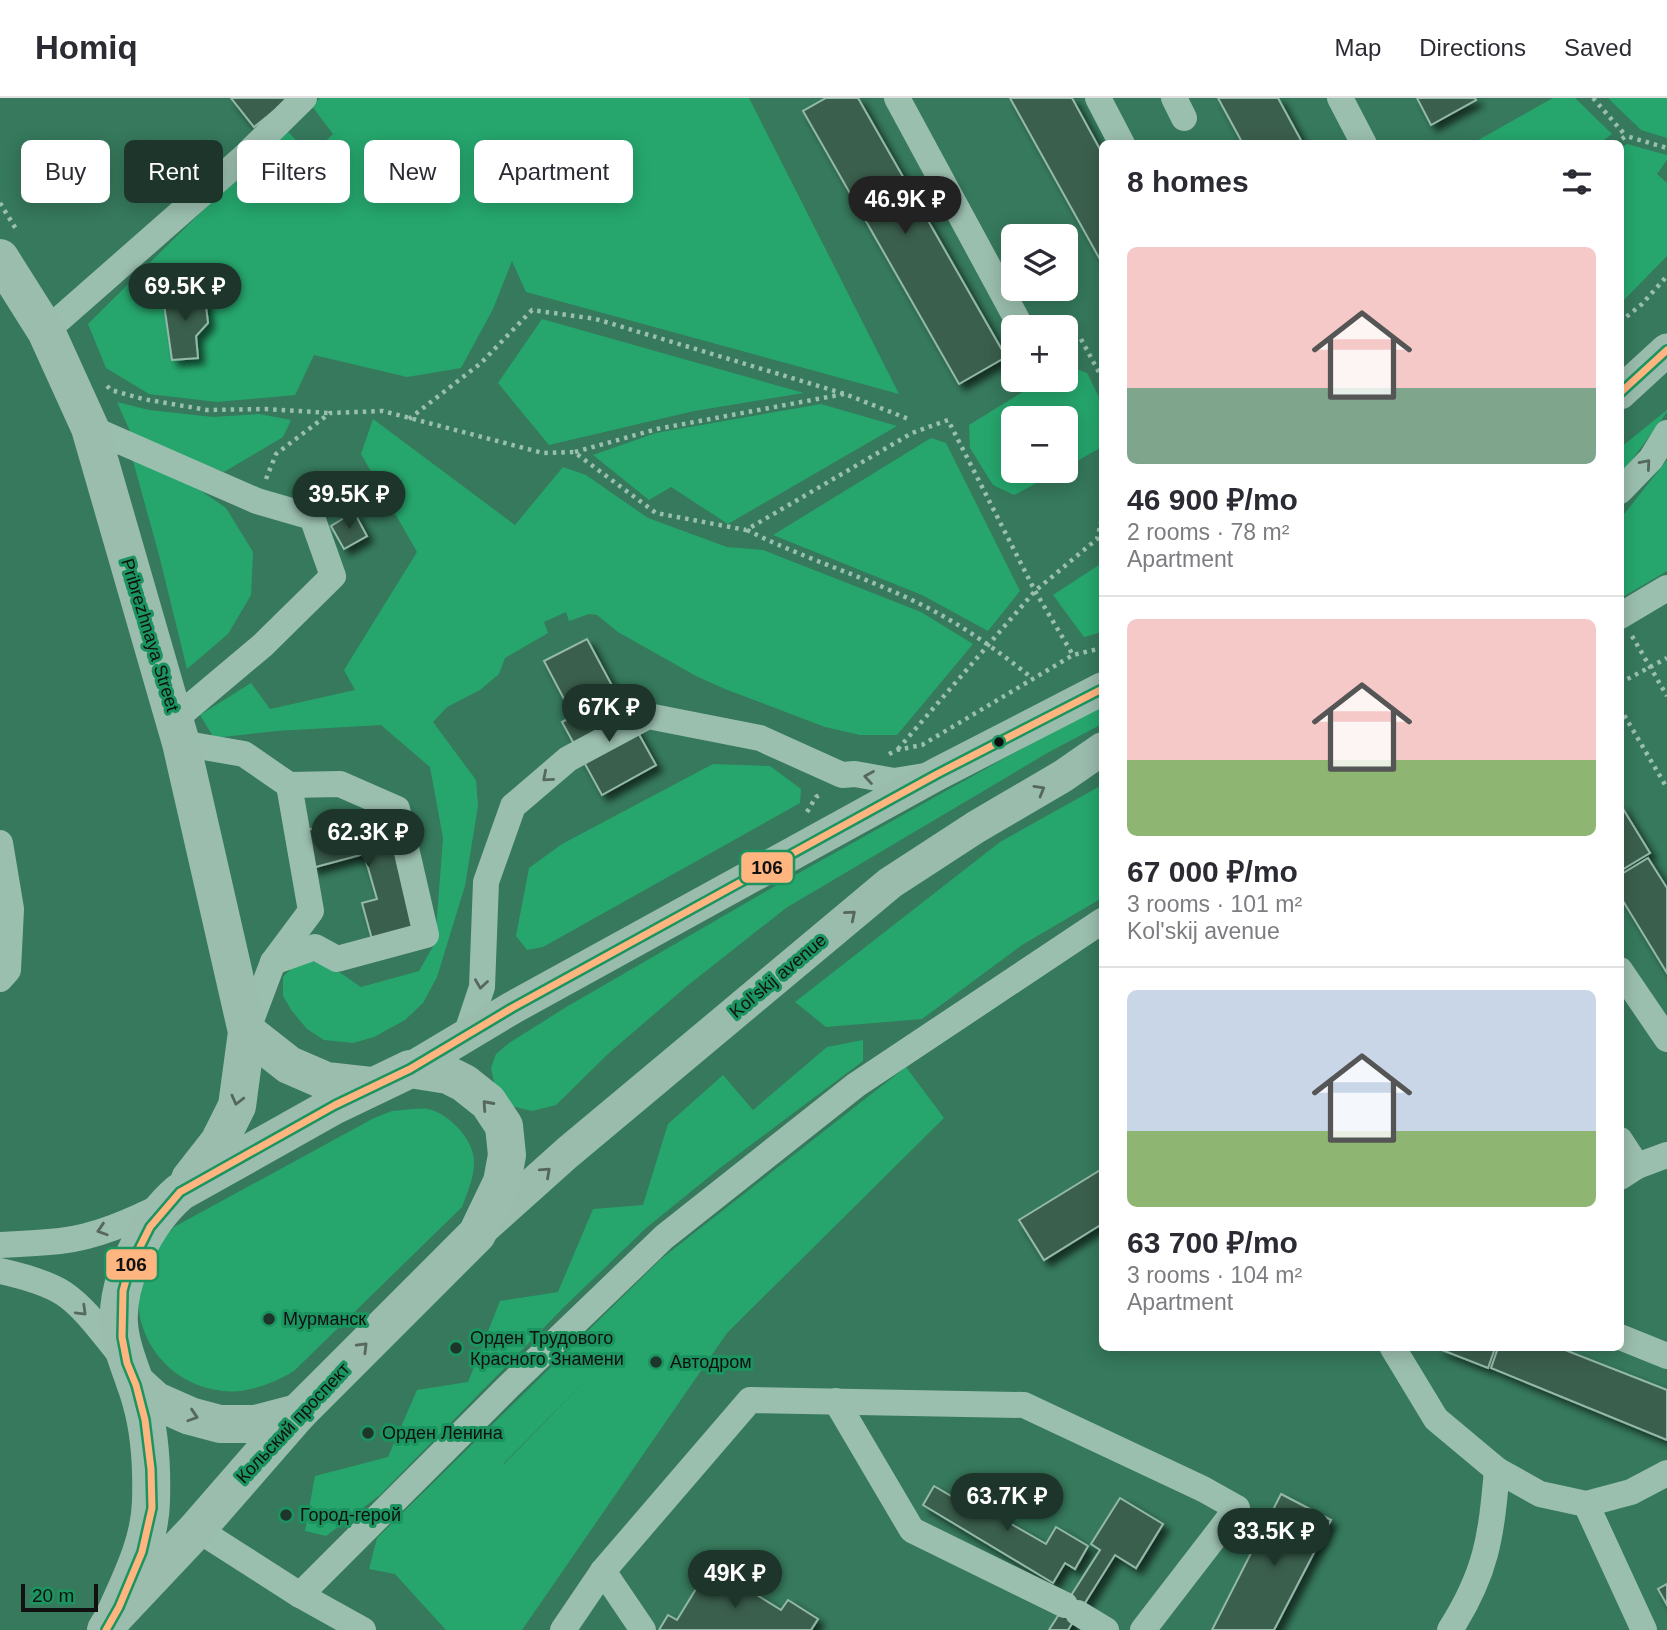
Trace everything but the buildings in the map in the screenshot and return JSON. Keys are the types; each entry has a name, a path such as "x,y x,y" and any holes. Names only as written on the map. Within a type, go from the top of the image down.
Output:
{"highway":[{"name":"Pribrezhnaya Street","path":"0,258 47,331 90,428 178,731 247,1032"},
{"path":"247,1032 289,1065 326,1081 371,1086"},
{"path":"110,1624 148,1531 151,1502 147,1429 119,1322 124,1284 147,1230 219,1142 237,1105 247,1032"},
{"path":"173,1198 371,1086 410,1069"},
{"name":"Кольский проспект","path":"110,1624 298,1413 477,1234 502,1182 507,1155 503,1126 488,1102 464,1083 448,1075 410,1069"},
{"path":"130,1372 156,1401 190,1416 220,1424 255,1424 298,1413"}],"main road":[{"path":"1624,389 1667,350"},
{"path":"410,1069 466,1035 937,774 1099,691"},
{"name":"Kol'skij avenue","path":"477,1234 567,1153 890,883 1099,751"}],"street":[{"path":"47,331 244,157 304,98"},
{"path":"897,98 1015,315"},
{"path":"1098,98 1120,140"},
{"path":"1340,98 1362,140"},
{"path":"90,428 257,501 312,517 333,576 178,731 244,754 289,785 340,784 397,809 426,935 337,960 315,947 273,962"},
{"path":"1624,487 1651,459 1667,433"},
{"path":"1624,620 1667,588"},
{"path":"466,1035 482,987 486,882 513,806 568,759 648,716 760,738 842,775 855,774 894,781 937,774"},
{"path":"247,1032 273,962 312,911 289,785"},
{"path":"0,843 10,909 8,970 0,979"},
{"path":"300,1595 509,1386 664,1237 856,1085 1099,923"},
{"path":"1624,977 1667,1039"},
{"path":"1624,1154 1629,1172 1667,1155"},
{"path":"0,1245 63,1241 94,1234 134,1220 173,1198"},
{"path":"0,1271 15,1274 62,1293 87,1316 130,1372"},
{"path":"1624,1338 1667,1356"},
{"path":"1395,1351 1436,1419 1497,1470 1540,1494 1586,1504 1631,1492 1667,1473"},
{"path":"563,1630 603,1571 750,1400 1024,1405 1203,1489 1237,1508 1143,1630"},
{"path":"836,1401 912,1530 1072,1609 1106,1630"},
{"path":"1450,1630 1467,1603 1482,1569 1492,1530 1497,1470"},
{"path":"1586,1504 1644,1630"},
{"path":"197,1529 300,1595 363,1630"},
{"path":"603,1571 643,1630"}],"path":[{"path":"1593,98 1626,136 1667,148"},
{"path":"1620,140 1626,136"},
{"path":"1624,319 1642,304 1667,276"},
{"path":"409,419 481,363 532,310 596,319 845,394 911,420"},
{"path":"1081,339 1099,372"},
{"path":"102,382 111,390 143,399 207,410 266,409 330,413 383,411 543,453 574,452 657,429 845,394"},
{"path":"257,501 276,454 330,413"},
{"path":"746,530 912,433 948,420 1035,590 1073,655"},
{"path":"574,452 656,513 746,530 783,548 920,603 989,643 1032,678"},
{"path":"1097,539 1099,530"},
{"path":"897,750 1035,590 1099,537"},
{"path":"1624,623 1667,696"},
{"path":"804,817 817,797 897,750 922,745 1073,655 1099,649"},
{"path":"1624,681 1667,658"},
{"path":"1624,715 1667,788"}],"green space":[{"path":"320,98 749,98 899,394 526,292 512,261 493,309 461,368 407,377 314,355 295,395 217,402 149,394 106,368 88,324 210,203 223,203 223,190 237,177 237,203 350,203 350,140 327,140 333,134 312,106"},
{"path":"1553,98 1575,98 1612,134 1604,140 1478,140"},
{"path":"1608,98 1667,98 1667,138 1641,130"},
{"path":"285,129 296,140 274,140"},
{"path":"1627,144 1667,155 1667,160 1657,174 1667,183 1667,256 1624,300 1624,146"},
{"path":"542,319 804,393 694,411 549,445 498,383"},
{"path":"1078,370 1087,373 1099,397 1099,449 1078,460 1078,406 1001,406 1001,483 1036,483 1014,495 993,485 970,448 969,425 1023,392 1078,392"},
{"path":"117,402 149,410 213,417 259,414 291,420 283,437 224,472 133,438"},
{"path":"821,404 897,426 728,524 671,487 649,500 593,455 656,433"},
{"path":"1667,410 1624,471 1624,445"},
{"path":"373,419 515,525 563,467 586,475 648,518 727,547 763,550 921,612 973,644 897,735 860,735 825,727 696,676 618,632 597,615 589,614 569,621 566,612 544,622 548,633 505,658 499,674 480,690 447,707 433,722 476,780 478,806 465,886 437,977 423,1003 405,1020 374,1037 353,1043 324,1040 307,1029 283,996 283,977 293,968 313,961 322,963 361,987 419,971 435,943 443,838 430,767 381,725 276,731 214,738 200,715 251,683 270,709 355,690 344,670 417,552 361,454"},
{"path":"931,438 946,443 1020,591 988,631 922,595 773,535"},
{"path":"130,450 188,482 226,508 253,552 251,595 228,634 187,669 159,555"},
{"path":"1667,460 1667,571 1624,596 1624,514"},
{"path":"1099,565 1099,633 1084,637 1053,595"},
{"path":"1099,706 1099,726 1049,752 786,908 687,986 609,1053 556,1105 532,1111 511,1106 495,1087 491,1068 496,1054 509,1043 770,889"},
{"path":"713,764 770,766 801,789 800,803 543,947 527,950 516,936 529,868 562,844"},
{"path":"1099,787 1099,900 1022,945 922,1019 826,1027 795,1002 1000,842"},
{"path":"863,1040 863,1061 720,1168 646,1228 564,1307 380,1495 326,1536 305,1531 315,1476 388,1457 417,1390 468,1382 500,1301 558,1292 593,1209 643,1205 668,1124 723,1075 753,1110 827,1047"},
{"name":"Автодром","path":"906,1067 944,1118 727,1333 522,1630 446,1630 395,1574 369,1569 377,1538 661,1259","holes":["600,1366 504,1464 504,1463"]},
{"path":"392,1111 435,1111 450,1120 462,1132 471,1147 473,1174 462,1207 294,1371 251,1389 223,1391 183,1378 167,1365 154,1350 145,1332 139,1313 138,1292 144,1264 174,1227 374,1118"}],"transit line":[{"name":"106","path":"1624,389 1667,350"},
{"name":"106","path":"106,1630 119,1607 142,1552 152,1508 145,1420 127,1363 122,1337 123,1291 129,1269 150,1227 180,1192 335,1105 410,1069 512,1008 937,774 1099,691"}],"place":[{"name":"Мурманск","path":"269,1319"},
{"name":"Орден Трудового Красного Знамени","path":"456,1348"},
{"name":"Автодром","path":"656,1362"},
{"name":"Орден Ленина","path":"368,1433"},
{"name":"Город-герой","path":"286,1515"}]}
